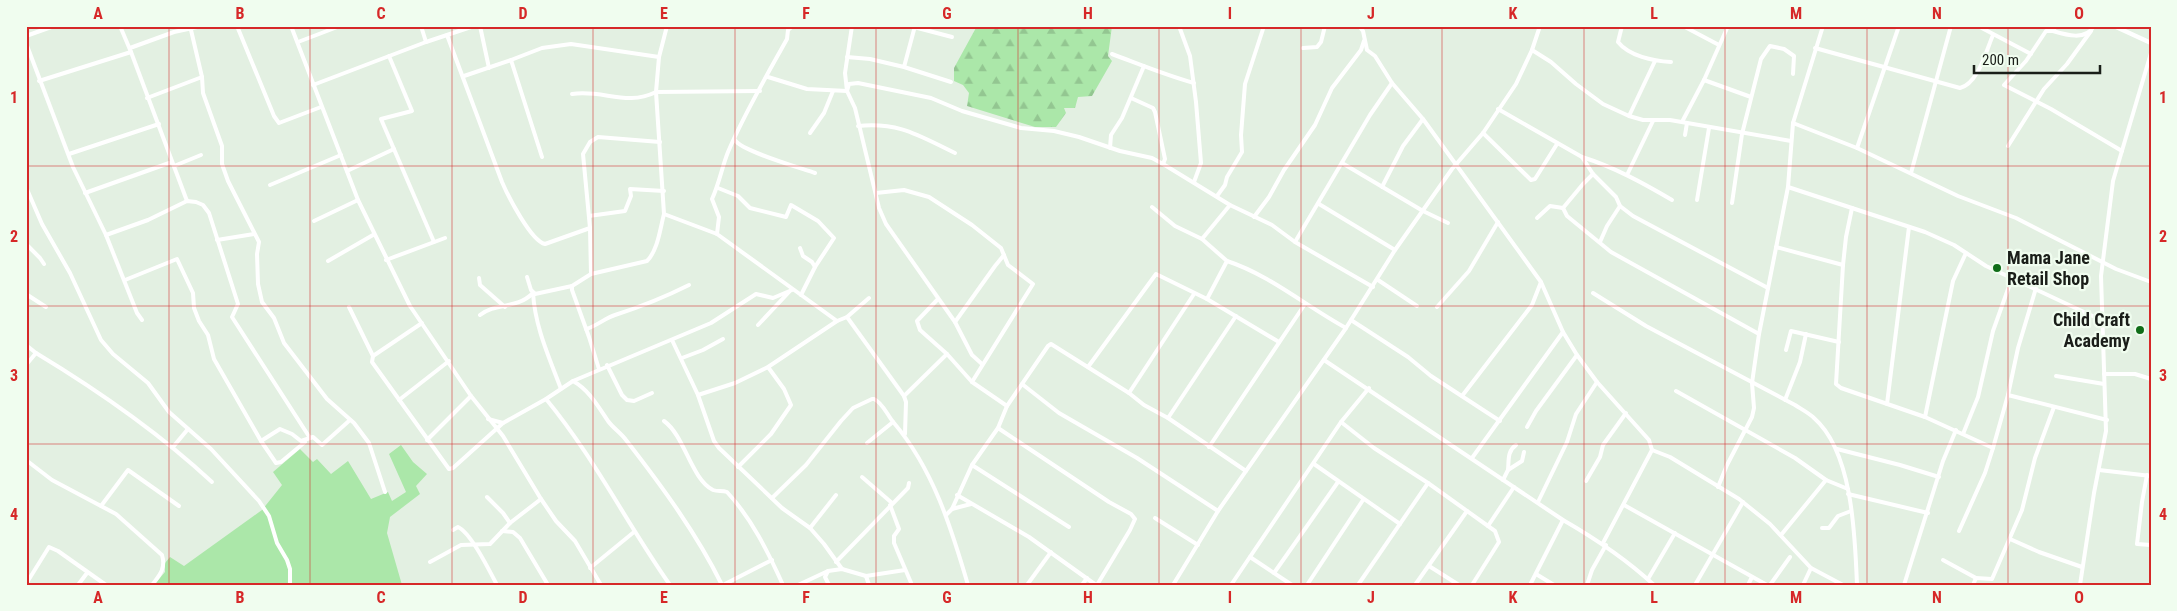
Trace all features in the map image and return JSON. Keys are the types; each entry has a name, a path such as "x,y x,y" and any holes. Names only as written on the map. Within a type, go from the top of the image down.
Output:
{"street":[{"path":"26,36 54,26"},
{"path":"120,26 187,201"},
{"path":"171,26 174,32"},
{"path":"39,82 130,50 174,32 191,30 202,26"},
{"path":"237,26 274,116 279,123 321,107"},
{"path":"291,26 358,200 373,235 410,306 471,396 497,429 556,521 575,541 601,585"},
{"path":"298,42 340,26"},
{"path":"421,26 426,42"},
{"path":"313,85 474,26"},
{"path":"480,26 489,68"},
{"path":"480,315 491,308 505,307 522,302 533,293 538,294 572,286 591,274 647,261 651,257 664,214 664,191 656,92 659,57 667,26"},
{"path":"784,26 788,30"},
{"path":"716,234 720,217 712,199 718,188 726,158 736,134 787,39 788,30 793,26"},
{"path":"852,26 847,57 847,91 855,108 879,208 886,224 956,322 972,355 982,364"},
{"path":"910,26 952,37"},
{"path":"1179,26 1190,56 1194,84 1201,163 1194,182"},
{"path":"1216,196 1225,185 1227,177 1242,152 1241,135 1245,84 1264,26"},
{"path":"1303,48 1317,47 1321,42 1325,26"},
{"path":"1359,26 1363,31 1367,50 1385,68 1392,83 1423,118 1541,282 1563,332 1577,355 1597,382 1626,412 1649,440 1652,450 1592,570 1587,585"},
{"path":"1363,31 1366,26"},
{"path":"1173,585 1218,511 1346,328 1396,250 1456,164 1482,133 1516,84 1532,50 1540,26"},
{"path":"1622,26 1618,42 1623,48 1655,61 1671,62"},
{"path":"1684,26 1719,45"},
{"path":"1685,135 1684,123 1728,26"},
{"path":"1718,487 1727,465 1746,430 1754,408 1752,383 1759,334 1788,187 1793,123 1823,26"},
{"path":"1857,148 1899,26"},
{"path":"1911,173 1951,26"},
{"path":"1978,26 2031,54"},
{"path":"2053,31 2056,26"},
{"path":"2008,146 2044,89 2067,64 2094,26"},
{"path":"2114,26 2151,44"},
{"path":"904,67 915,27"},
{"path":"191,30 202,77 203,93 222,146 222,164 228,181 259,242 256,254 258,284 262,302 274,318 284,343 327,400 350,420 369,444 385,492"},
{"path":"2091,31 2078,36 2046,31 2031,54 2004,85 2036,101 2122,151"},
{"path":"1815,48 1960,88 1971,83 1993,34"},
{"path":"447,35 464,76 502,182 538,241 545,244 590,228"},
{"path":"1254,217 1315,125 1332,88 1361,50 1365,38"},
{"path":"26,43 29,58 85,193 106,235 137,313 142,320"},
{"path":"464,76 542,48 571,44 659,57"},
{"path":"1732,203 1742,134 1761,59 1770,46 1784,49 1794,56 1793,74"},
{"path":"1532,50 1551,62 1576,84 1604,104 1629,116 1791,141"},
{"path":"2080,585 2098,470 2104,448 2107,420 2101,320 2101,276 2113,181 2151,53"},
{"path":"1112,54 1194,84"},
{"path":"389,56 412,111 381,119 434,242"},
{"path":"847,57 870,59 904,67 952,82"},
{"path":"511,60 542,158"},
{"path":"1629,116 1655,61"},
{"path":"1110,148 1110,135 1122,118 1132,98 1144,66"},
{"path":"768,76 807,89 847,91"},
{"path":"147,98 202,77"},
{"path":"1704,80 1751,98"},
{"path":"847,91 850,84 858,83 922,96 1004,124 1021,128 1054,131 1079,137 1110,148 1152,158 1230,205 1272,225 1295,242 1373,287"},
{"path":"1295,242 1370,116 1392,83"},
{"path":"572,94 586,93 631,99 645,97 656,92 760,91"},
{"path":"810,133 824,113 833,91"},
{"path":"1132,98 1153,108 1155,112 1165,159 1163,164"},
{"path":"1498,109 1557,144 1582,157 1605,164 1672,200"},
{"path":"1382,187 1404,146 1423,118"},
{"path":"1627,175 1653,121"},
{"path":"1793,123 1857,148 1958,196 2016,218 2104,263 2151,282"},
{"path":"69,154 159,124"},
{"path":"858,126 880,125 897,127 955,153"},
{"path":"1697,200 1709,128"},
{"path":"1482,133 1532,180 1557,144"},
{"path":"591,274 590,228 583,154 590,142 598,137 660,142"},
{"path":"735,140 742,147 815,173"},
{"path":"347,171 394,149"},
{"path":"85,193 201,155"},
{"path":"270,185 341,155"},
{"path":"1582,157 1593,174 1610,191 1620,206 1657,230 1687,243 1768,288"},
{"path":"1342,163 1424,212 1448,223"},
{"path":"1563,208 1593,174"},
{"path":"26,187 42,224 70,274 101,340 113,354 148,383 168,412 211,449 269,516 277,543 290,569 290,585"},
{"path":"1788,187 1909,227 1954,245 2012,278 2101,320"},
{"path":"718,188 738,196 750,208 761,212 786,217 791,205 818,221 834,238 815,268 802,295"},
{"path":"589,216 625,211 630,196 630,189 664,191"},
{"path":"876,193 904,190 929,197 972,225 1001,248 1008,265 1033,284 1025,300 972,382"},
{"path":"314,221 358,200"},
{"path":"106,235 148,220 187,201 203,205 209,213 238,304 232,317 310,438 313,437 322,445 350,420"},
{"path":"1319,204 1396,250"},
{"path":"1202,239 1230,205"},
{"path":"1537,218 1550,206 1563,208"},
{"path":"1600,242 1606,226 1620,206"},
{"path":"1152,207 1175,226 1202,239 1227,261 1240,265 1346,328"},
{"path":"1563,208 1567,216 1611,252 1759,334"},
{"path":"1852,208 1843,265 1836,384 1841,388 1925,417 1994,448"},
{"path":"664,214 710,230 837,322"},
{"path":"1437,308 1469,271 1498,222"},
{"path":"1887,404 1909,227"},
{"path":"217,240 254,234"},
{"path":"328,261 373,235"},
{"path":"386,260 445,238"},
{"path":"26,244 44,264"},
{"path":"1776,247 1843,265"},
{"path":"800,248 803,256 812,262 815,268"},
{"path":"1925,417 1953,281 1966,253"},
{"path":"956,322 1004,255"},
{"path":"124,280 177,259 193,293 194,308 209,338 214,359 261,441 276,463 281,462 310,438"},
{"path":"1207,299 1227,261"},
{"path":"1088,367 1156,274 1164,276 1194,294 1207,299 1279,342"},
{"path":"527,277 533,293 534,313 542,340 561,389"},
{"path":"479,278 480,284 505,307"},
{"path":"1963,434 1978,397 1993,331 2012,278"},
{"path":"1378,280 1416,306"},
{"path":"1462,396 1532,305 1541,282"},
{"path":"586,329 689,284"},
{"path":"572,286 599,369"},
{"path":"1959,531 1994,448 2018,348 2036,288"},
{"path":"758,325 775,305 792,290"},
{"path":"422,323 374,356 372,362 445,465 450,469 503,423 546,399 573,381 711,323 756,294 773,298 792,290"},
{"path":"1593,293 1646,326 1815,418 1837,449 1846,477 1851,511 1857,585"},
{"path":"26,294 46,307"},
{"path":"1130,393 1194,294"},
{"path":"698,395 735,383 768,366 837,322 847,318 868,298"},
{"path":"938,299 917,321 917,325 972,382 1007,406"},
{"path":"1209,447 1305,304"},
{"path":"349,307 374,356"},
{"path":"1168,418 1236,316"},
{"path":"847,318 904,396 906,402 905,434"},
{"path":"1351,320 1408,357 1431,376 1500,420"},
{"path":"1786,350 1791,331 1838,342"},
{"path":"1472,458 1563,332"},
{"path":"1785,400 1800,362 1806,334"},
{"path":"672,340 698,395 714,441 738,467 782,508 810,528 842,569"},
{"path":"682,358 723,340"},
{"path":"947,514 952,509 972,465 998,428 1007,406 1051,344 1130,393 1144,405 1168,418 1246,471"},
{"path":"26,345 108,398 173,447 212,482"},
{"path":"26,365 36,353"},
{"path":"904,396 947,354"},
{"path":"1527,427 1577,355"},
{"path":"1324,360 1369,388 1563,520 1605,544 1654,585"},
{"path":"399,400 449,362"},
{"path":"607,366 622,395 627,400 634,401 652,393"},
{"path":"738,467 771,434 792,405 784,389 768,366"},
{"path":"2104,374 2135,374 2151,379"},
{"path":"2056,376 2104,384"},
{"path":"573,381 579,384 590,396 609,422 627,441 692,532 709,558 722,585 772,560"},
{"path":"1538,502 1567,442 1576,414 1597,382"},
{"path":"1022,384 1059,412 1137,458 1218,511"},
{"path":"1232,585 1341,422 1369,388"},
{"path":"1676,391 1795,458 1826,480 1848,492 1928,513"},
{"path":"2008,395 2107,420"},
{"path":"427,440 471,396"},
{"path":"546,399 566,423 634,532 670,585"},
{"path":"772,498 806,466 853,408 874,399 905,434 935,488 947,514 968,585"},
{"path":"1944,560 1976,578 1992,579 2022,510 2035,458 2054,407"},
{"path":"1586,481 1600,457 1603,445 1626,412"},
{"path":"488,418 503,423"},
{"path":"664,420 673,427 697,471 706,483 714,490 727,492 736,502 772,560 784,585"},
{"path":"867,443 893,422"},
{"path":"1341,422 1374,448 1428,483 1495,531 1499,542 1472,585"},
{"path":"957,495 1052,552 1096,585 1130,530 1135,519 1132,514 1102,497 998,428"},
{"path":"173,447 188,429"},
{"path":"261,441 280,429 292,434 301,442 305,442"},
{"path":"1904,585 1956,430"},
{"path":"1503,480 1508,470 1509,454 1516,445"},
{"path":"1837,449 1939,477"},
{"path":"1652,450 1670,458 1743,502 1781,535 1811,568 1843,585"},
{"path":"1508,470 1522,461 1524,452"},
{"path":"26,460 52,480 116,514 162,555 164,562 162,571 152,585"},
{"path":"1314,464 1400,524"},
{"path":"972,465 1069,527"},
{"path":"101,506 128,470 179,506"},
{"path":"2098,470 2149,476 2142,502 2137,544 2151,545"},
{"path":"862,477 891,504 898,530 894,536 894,543 912,585"},
{"path":"1781,535 1826,480"},
{"path":"1274,573 1338,482"},
{"path":"836,562 908,488 909,483"},
{"path":"1358,585 1428,483"},
{"path":"1488,526 1514,487"},
{"path":"810,528 836,495"},
{"path":"487,497 510,523"},
{"path":"430,562 461,545 490,544 510,523 541,499"},
{"path":"1307,585 1363,500"},
{"path":"1695,585 1743,502"},
{"path":"952,509 971,504"},
{"path":"1624,505 1769,585 1790,557"},
{"path":"1415,585 1467,511"},
{"path":"1822,528 1829,528 1838,516 1851,511"},
{"path":"1155,518 1198,545"},
{"path":"1530,585 1563,520"},
{"path":"454,530 458,527 461,528 470,538 497,585"},
{"path":"502,531 514,532 520,538 548,585"},
{"path":"590,568 634,532"},
{"path":"1648,579 1675,533"},
{"path":"2010,539 2039,552 2082,567"},
{"path":"26,584 49,547 58,551 106,585"},
{"path":"1027,585 1052,552"},
{"path":"1250,557 1290,584"},
{"path":"1429,566 1459,585"},
{"path":"1803,585 1811,568"},
{"path":"798,585 828,571 842,569 866,576 905,570"},
{"path":"828,571 825,577 828,585"},
{"path":"78,585 87,573"},
{"path":"1536,574 1554,585"},
{"path":"866,576 869,585"},
{"path":"1748,585 1752,577"},
{"path":"1082,585 1087,578"},
{"path":"1973,585 1976,578"}],"green space":[{"path":"977,26 1112,26 1108,56 1112,61 1092,96 1078,97 1075,108 1064,108 1066,113 1056,127 1035,127 967,106 969,93 963,85 954,81 954,68"},
{"path":"401,445 413,462 427,474 416,486 420,494 390,517 387,533 402,585 154,585 165,572 165,563 170,557 184,566 262,510 282,485 273,472 300,449 313,462 317,459 331,474 348,461 371,499 388,492 392,501 406,492 389,454"}],"place":[{"name":"Mama Jane Retail Shop","path":"1997,268"},
{"name":"Child Craft Academy","path":"2140,330"}]}
